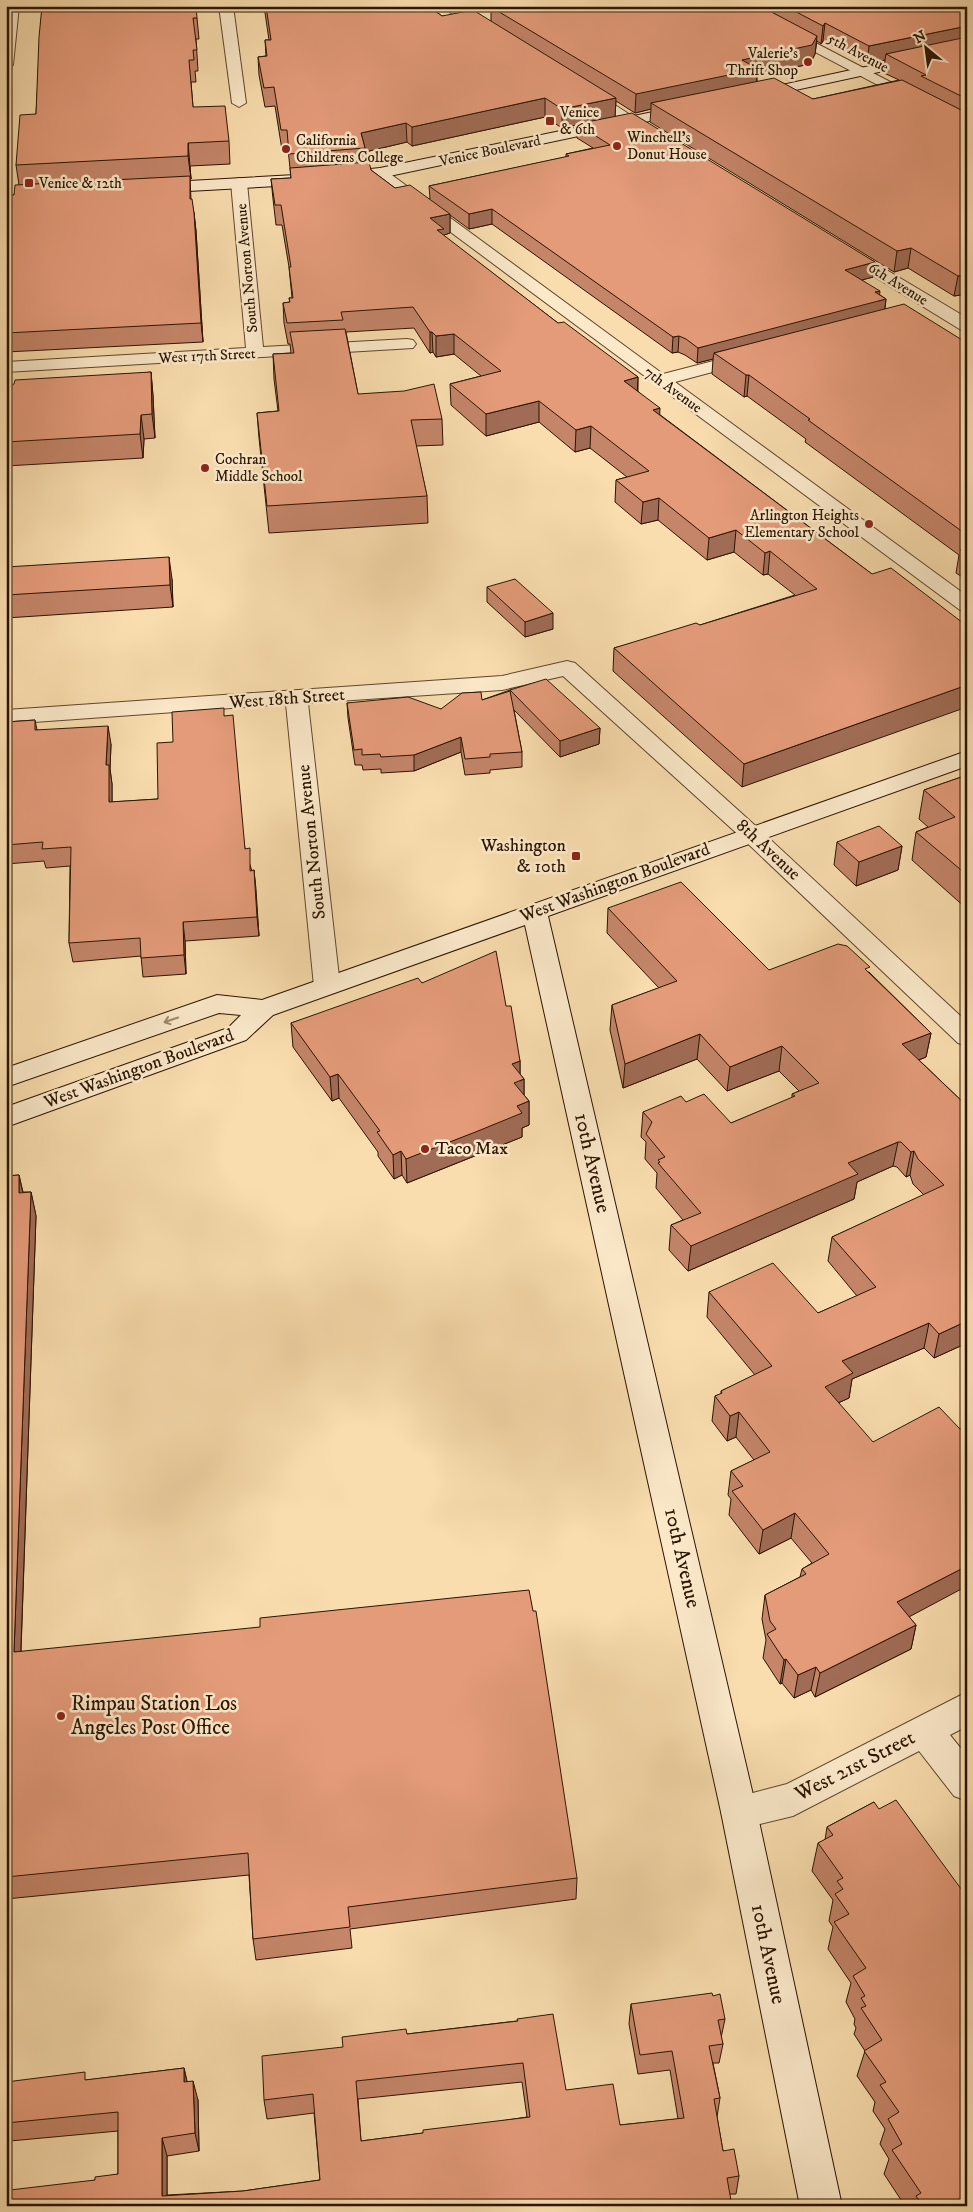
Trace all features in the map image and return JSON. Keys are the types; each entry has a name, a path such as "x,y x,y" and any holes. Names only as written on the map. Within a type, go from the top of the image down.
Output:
{"street":[{"path":"6,65 12,6"},
{"path":"226,6 239,103"},
{"path":"447,6 498,38"},
{"name":"5th Avenue","path":"734,6 967,128"},
{"path":"738,98 967,49"},
{"path":"572,83 668,143"},
{"name":"Venice Boulevard","path":"141,188 380,173 703,106"},
{"name":"7th Avenue","path":"380,173 967,606"},
{"name":"South Norton Avenue","path":"239,183 255,353"},
{"name":"6th Avenue","path":"832,243 967,326"},
{"path":"916,313 958,302"},
{"name":"West 17th Street","path":"6,367 407,344"},
{"path":"660,380 761,354"},
{"name":"West 18th Street","path":"6,717 502,683 567,668"},
{"name":"8th Avenue","path":"567,668 751,834 967,1037"},
{"name":"South Norton Avenue","path":"296,698 327,986"},
{"name":"West Washington Boulevard","path":"6,1078 217,1004 264,1008 967,758"},
{"name":"10th Avenue","path":"535,912 739,1812 821,2206"},
{"name":"West Washington Boulevard","path":"6,1117 237,1034 264,1008"},
{"name":"West 21st Street","path":"739,1812 792,1799 967,1708"},
{"path":"925,1731 967,1784"}],"building":[{"path":"42,6 196,6 197,18 193,18 197,50 193,50 194,60 189,60 193,107 225,106 229,141 188,143 188,156 16,165 20,115 36,114"},
{"path":"266,6 428,6 442,16 473,10 616,98 562,109 545,98 412,127 406,123 361,133 365,148 289,154 287,130 281,130 274,87 264,88 258,57 267,56 265,40 271,40"},
{"path":"760,6 817,36 812,45 742,60 758,69 636,94 491,7"},
{"path":"785,6 967,6 967,26 869,46 825,23 823,26"},
{"path":"967,37 967,99 921,76 926,75 886,54"},
{"path":"774,78 813,99 902,80 967,113 967,274 958,276 911,248 897,251 651,103"},
{"path":"632,113 875,262 845,270 880,291 875,292 886,299 698,348 686,339 679,336 673,337 492,209 469,214 429,186 569,156 566,154 610,145 577,124"},
{"path":"369,162 371,170 395,188 410,185 450,214 430,218 444,229 437,230 558,323 564,322 638,377 624,381 660,408 653,410 872,574 891,568 967,626 967,685 744,764 614,648 696,623 700,625 817,589 770,551 765,553 736,530 709,538 659,498 643,502 616,480 649,471 591,426 576,430 539,401 486,414 450,384 501,371 454,334 436,336 430,332 413,307 341,312 343,320 287,323 283,303 290,302 289,298 293,298 289,267 291,267 281,205 275,205 271,179 291,178 290,168"},
{"path":"190,176 190,199 192,199 194,213 201,323 6,333 6,195 14,195 15,185"},
{"path":"904,304 967,343 967,535 749,375 746,375 714,353"},
{"path":"345,329 358,394 404,391 434,384 442,419 411,420 427,496 267,506 257,413 279,411 273,354 294,353 290,332"},
{"path":"151,372 152,414 141,415 140,434 6,442 6,388 14,384 15,380"},
{"path":"967,548 967,555 960,550"},
{"path":"169,557 170,585 6,595 6,567"},
{"path":"515,579 553,613 525,622 487,587"},
{"path":"546,679 600,728 560,741 510,690"},
{"path":"510,691 522,752 490,754 490,757 465,759 461,737 414,755 381,757 380,754 362,755 362,749 354,750 347,703 408,697 441,709 462,693 481,692 482,700"},
{"path":"224,708 224,716 233,715 245,849 250,848 250,871 254,870 257,917 183,922 184,955 141,958 140,938 69,943 71,847 42,849 43,842 6,845 6,722 35,720 35,730 108,726 106,765 109,765 109,802 158,799 157,743 173,742 172,712"},
{"path":"967,775 967,875 916,832 955,817 924,790"},
{"path":"879,826 902,846 859,862 837,842"},
{"path":"681,882 769,970 838,944 847,946 870,967 865,969 931,1033 902,1044 967,1106 967,1321 939,1334 929,1323 842,1361 853,1373 825,1387 873,1442 939,1407 960,1429 967,1426 967,1566 897,1602 916,1625 820,1673 816,1667 798,1675 786,1659 784,1660 767,1634 776,1629 770,1621 765,1595 806,1574 802,1569 829,1554 795,1513 763,1530 732,1491 743,1486 731,1471 770,1452 739,1412 730,1416 715,1396 722,1393 721,1391 772,1366 709,1292 773,1263 818,1313 876,1287 832,1237 944,1185 918,1159 914,1151 911,1152 901,1142 898,1142 848,1163 858,1174 691,1246 671,1225 701,1213 658,1163 660,1162 658,1160 665,1157 646,1134 652,1122 643,1112 681,1096 686,1102 704,1094 731,1123 795,1096 792,1094 819,1083 782,1046 730,1067 700,1034 625,1064 612,1005 677,981 608,908"},
{"path":"496,951 506,1006 511,1006 520,1061 512,1064 524,1079 514,1083 529,1101 517,1106 522,1113 478,1131 406,1159 401,1151 393,1155 377,1132 380,1131 338,1074 330,1077 291,1023 418,978 422,983"},
{"path":"19,1175 19,1193 31,1192 14,1652 260,1627 260,1618 529,1590 533,1611 536,1611 577,1878 348,1907 350,1927 253,1939 248,1853 6,1877 6,1176"},
{"path":"896,1800 967,1897 967,2206 923,2206 916,2196 921,2193 892,2150 902,2144 888,2119 899,2112 880,2085 886,2082 864,2051 882,2040 861,2008 866,2006 861,1998 865,1996 853,1976 866,1968 834,1922 849,1914 835,1894 843,1889 837,1881 843,1878 818,1843 833,1835 827,1827 874,1802 879,1809"},
{"path":"712,1993 713,1996 720,1994 725,2019 718,2020 723,2044 709,2046 720,2098 714,2099 723,2151 734,2149 739,2176 727,2178 732,2206 6,2206 6,2193 10,2192 10,2190 95,2180 95,2177 118,2174 118,2112 6,2123 6,2082 85,2072 85,2080 184,2068 184,2082 193,2081 195,2133 162,2138 162,2196 243,2191 320,2180 313,2094 264,2100 262,2056 343,2047 342,2037 406,2029 407,2034 518,2021 517,2019 553,2014 566,2090 613,2084 620,2125 684,2118 672,2051 640,2055 631,2004","holes":["523,2063 530,2117 423,2130 423,2133 361,2141 356,2081"]}],"place":[{"name":"Valerie's Thrift Shop","path":"808,62"},
{"name":"Venice & 6th","path":"550,121"},
{"name":"Winchell's Donut House","path":"617,146"},
{"name":"California Childrens College","path":"286,149"},
{"name":"Venice & 12th","path":"29,183"},
{"name":"Cochran Middle School","path":"205,468"},
{"name":"Arlington Heights Elementary School","path":"869,524"},
{"name":"Washington & 10th","path":"576,856"},
{"name":"Taco Max","path":"425,1149"},
{"name":"Rimpau Station Los Angeles Post Office","path":"61,1716"}]}
